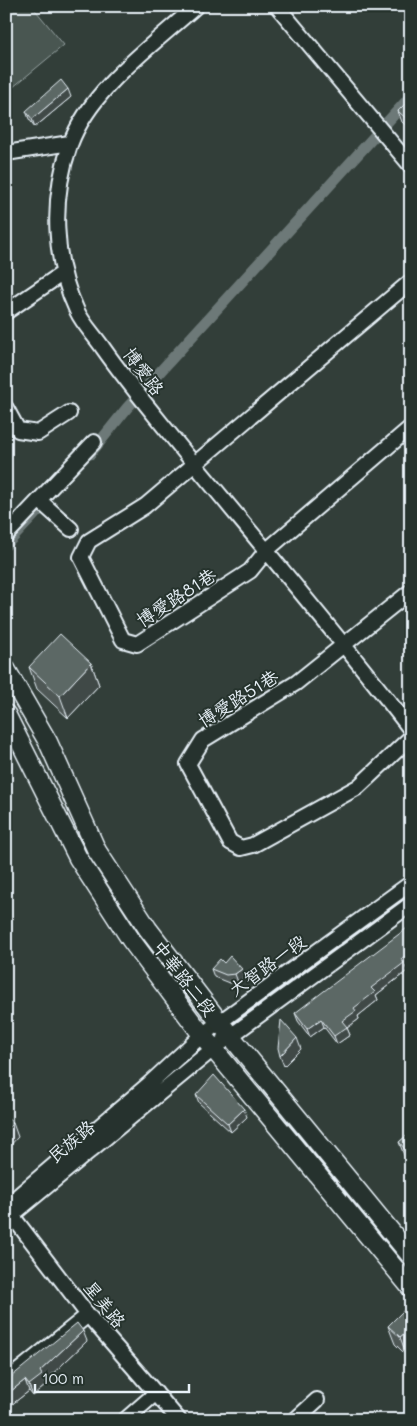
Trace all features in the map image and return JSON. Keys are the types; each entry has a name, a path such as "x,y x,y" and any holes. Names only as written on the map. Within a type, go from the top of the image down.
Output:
{"main road":[{"name":"中華路二段","path":"6,669 48,742 97,851 148,929 226,1030 411,1256"},
{"name":"中華路二段","path":"6,714 78,858 131,940 213,1049 411,1288"}],"street":[{"name":"博愛路","path":"196,6 109,84 86,116 70,143 58,188 57,231 63,273 78,313 132,389 346,645 411,730"},
{"path":"277,6 411,166"},
{"path":"6,153 70,143"},
{"path":"6,312 63,273"},
{"name":"博愛路81巷","path":"411,281 145,506 89,541 82,557 123,640 137,644 250,571 267,550 411,427"},
{"path":"6,408 18,430 38,433 69,412"},
{"path":"6,535 94,442"},
{"path":"40,501 71,529"},
{"path":"346,645 411,591"},
{"name":"博愛路51巷","path":"346,645 296,683 203,740 188,764 230,842 241,848 253,845 358,786 411,737"},
{"name":"大智路一段","path":"155,1087 213,1049 226,1030 411,883"},
{"name":"大智路一段","path":"155,1087 202,1035 226,1030 411,904"},
{"name":"民族路","path":"8,1212 155,1087"},
{"name":"星美路","path":"8,1212 88,1315 179,1420"},
{"path":"6,1381 88,1315"},
{"path":"125,1420 156,1393"},
{"path":"295,1420 317,1400"}],"shaded area":[{"path":"6,6 32,6 64,45 6,93"}],"building":[{"path":"61,80 68,89 32,119 26,111"},
{"path":"411,98 411,123 398,111"},
{"path":"60,634 91,663 60,696 29,667"},
{"path":"411,925 411,951 401,959 404,963 371,988 375,992 354,1008 356,1011 342,1021 347,1027 334,1036 321,1019 307,1029 295,1013"},
{"path":"230,956 242,969 235,974 226,975 211,969 220,959 224,963"},
{"path":"281,1020 297,1038 280,1056 278,1048"},
{"path":"214,1075 244,1109 228,1124 196,1095"},
{"path":"6,1117 13,1123 6,1130"},
{"path":"411,1132 411,1156 399,1142"},
{"path":"409,1305 411,1307 411,1337 406,1332 400,1337 388,1326"},
{"path":"77,1323 83,1331 40,1371 42,1375 29,1385 25,1380 6,1395 6,1381"}],"waterway":[{"path":"90,454 127,408 411,96"},
{"path":"6,545 39,510"}]}
